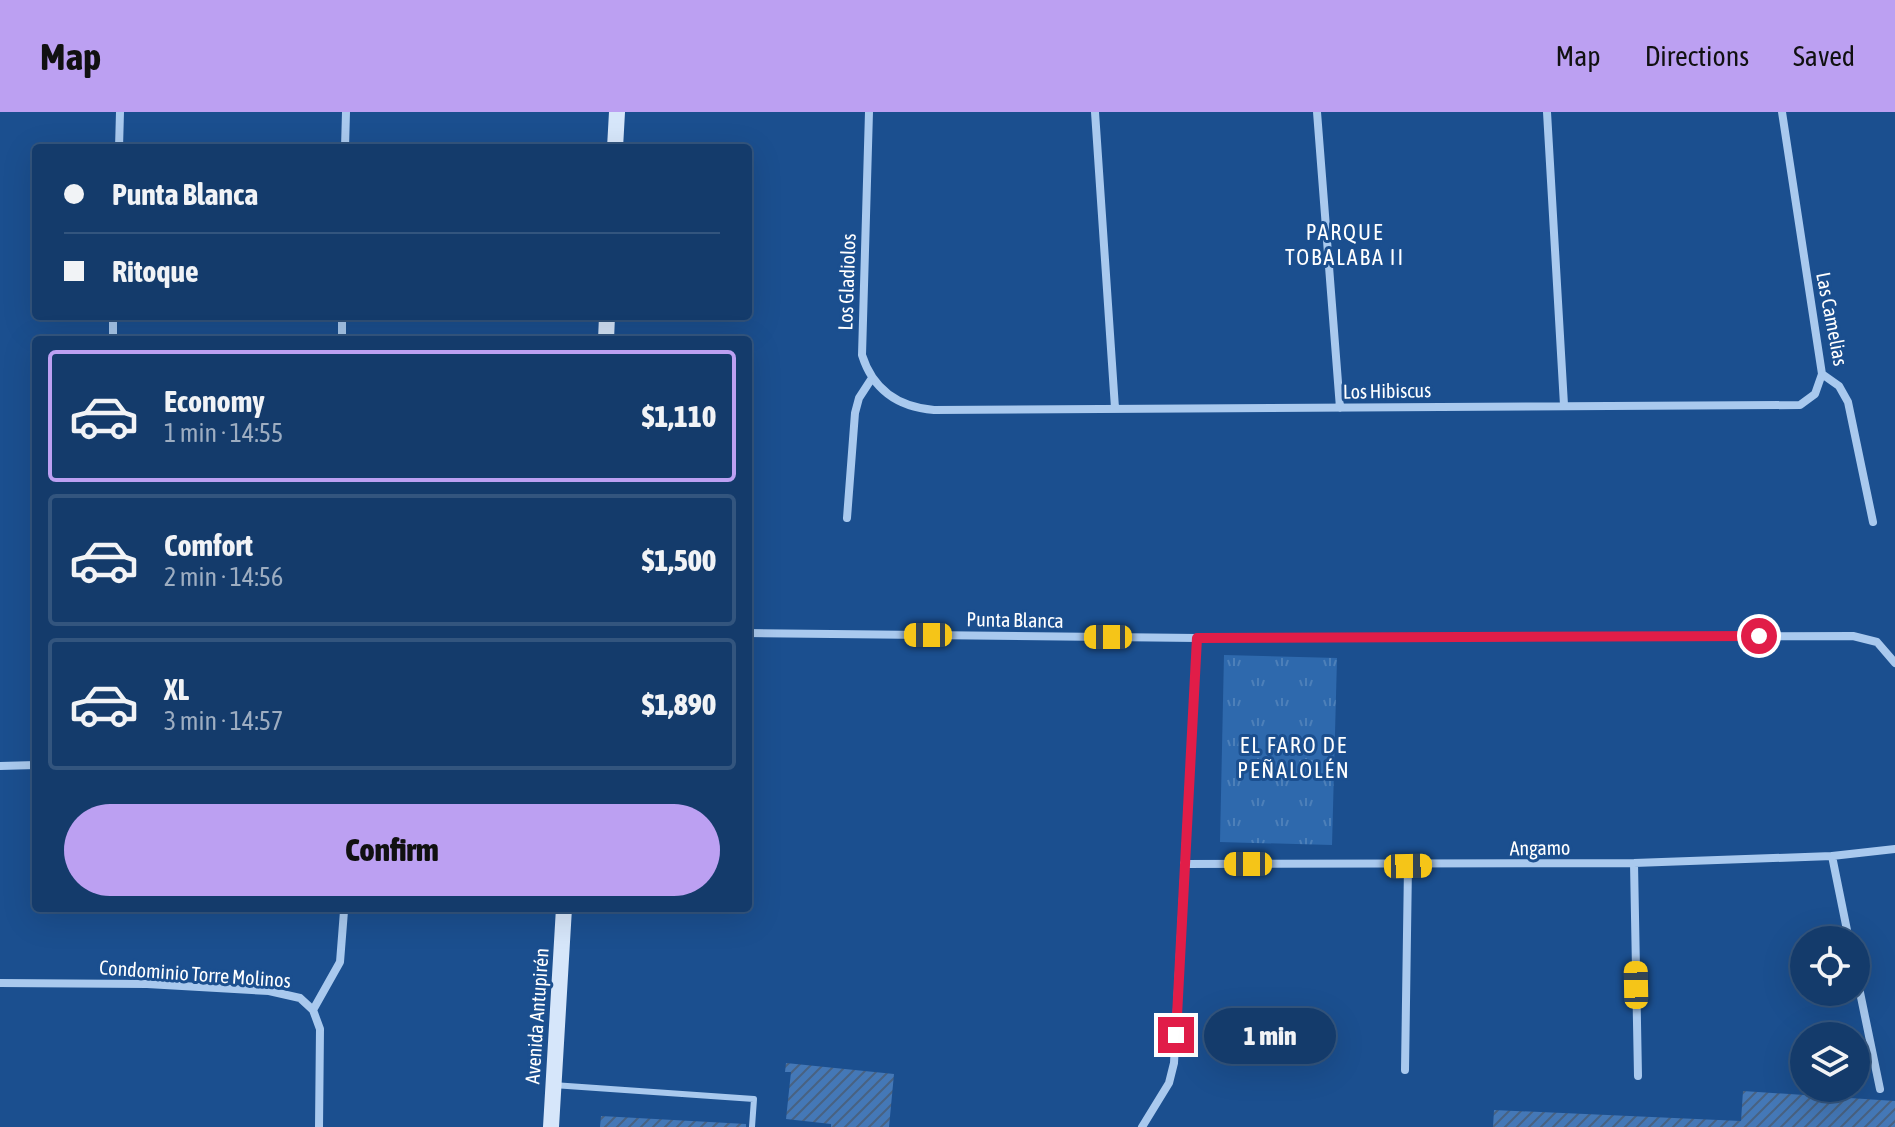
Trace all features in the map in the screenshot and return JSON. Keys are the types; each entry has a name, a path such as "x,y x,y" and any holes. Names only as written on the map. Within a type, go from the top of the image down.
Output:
{"street":[{"path":"119,144 120,112"},
{"path":"345,144 346,112"},
{"path":"615,144 617,112"},
{"name":"Los Gladiolos","path":"869,112 861,340 872,378"},
{"path":"1095,112 1115,408"},
{"path":"1317,112 1340,408"},
{"path":"1547,112 1564,405"},
{"name":"Las Camelias","path":"1782,112 1822,374 1839,386 1848,402 1873,522"},
{"name":"Los Hibiscus","path":"872,378 898,402 934,410 1564,405 1789,407 1808,401 1820,387 1822,374"},
{"path":"847,518 855,413 859,398 872,378"},
{"name":"Punta Blanca","path":"752,633 1197,638 1853,636 1877,642 1895,663"},
{"path":"1142,1127 1169,1083 1174,1063 1197,638"},
{"path":"0,766 32,765"},
{"name":"Angamo","path":"1184,864 1408,866 1634,863 1832,856 1895,849"},
{"path":"1832,856 1846,926"},
{"path":"1634,863 1638,1076"},
{"path":"1405,1070 1408,866"},
{"path":"313,1010 340,962 344,912"},
{"name":"Avenida Antupirén","path":"551,1127 564,912"},
{"name":"Condominio Torre Molinos","path":"0,983 65,981 292,994 313,1010 321,1043 319,1127"},
{"path":"1863,1006 1880,1089"}],"lane":[{"path":"553,1085 754,1099 752,1127"}],"green space":[{"path":"1224,655 1337,658 1332,845 1220,842"}],"building":[{"path":"786,1063 894,1074 889,1127 831,1127 831,1124 786,1119 791,1072 785,1072"},
{"path":"1743,1091 1790,1094 1790,1102 1895,1101 1895,1127 1493,1127 1494,1110 1741,1121"},
{"path":"601,1116 746,1124 746,1127 600,1127"}],"district":[{"name":"PARQUE TOBALABA II","path":"1345,244"},
{"name":"EL FARO DE PEÑALOLÉN","path":"1294,758"}],"route":[{"path":"1176,1035 1197,638 1759,636"}]}
